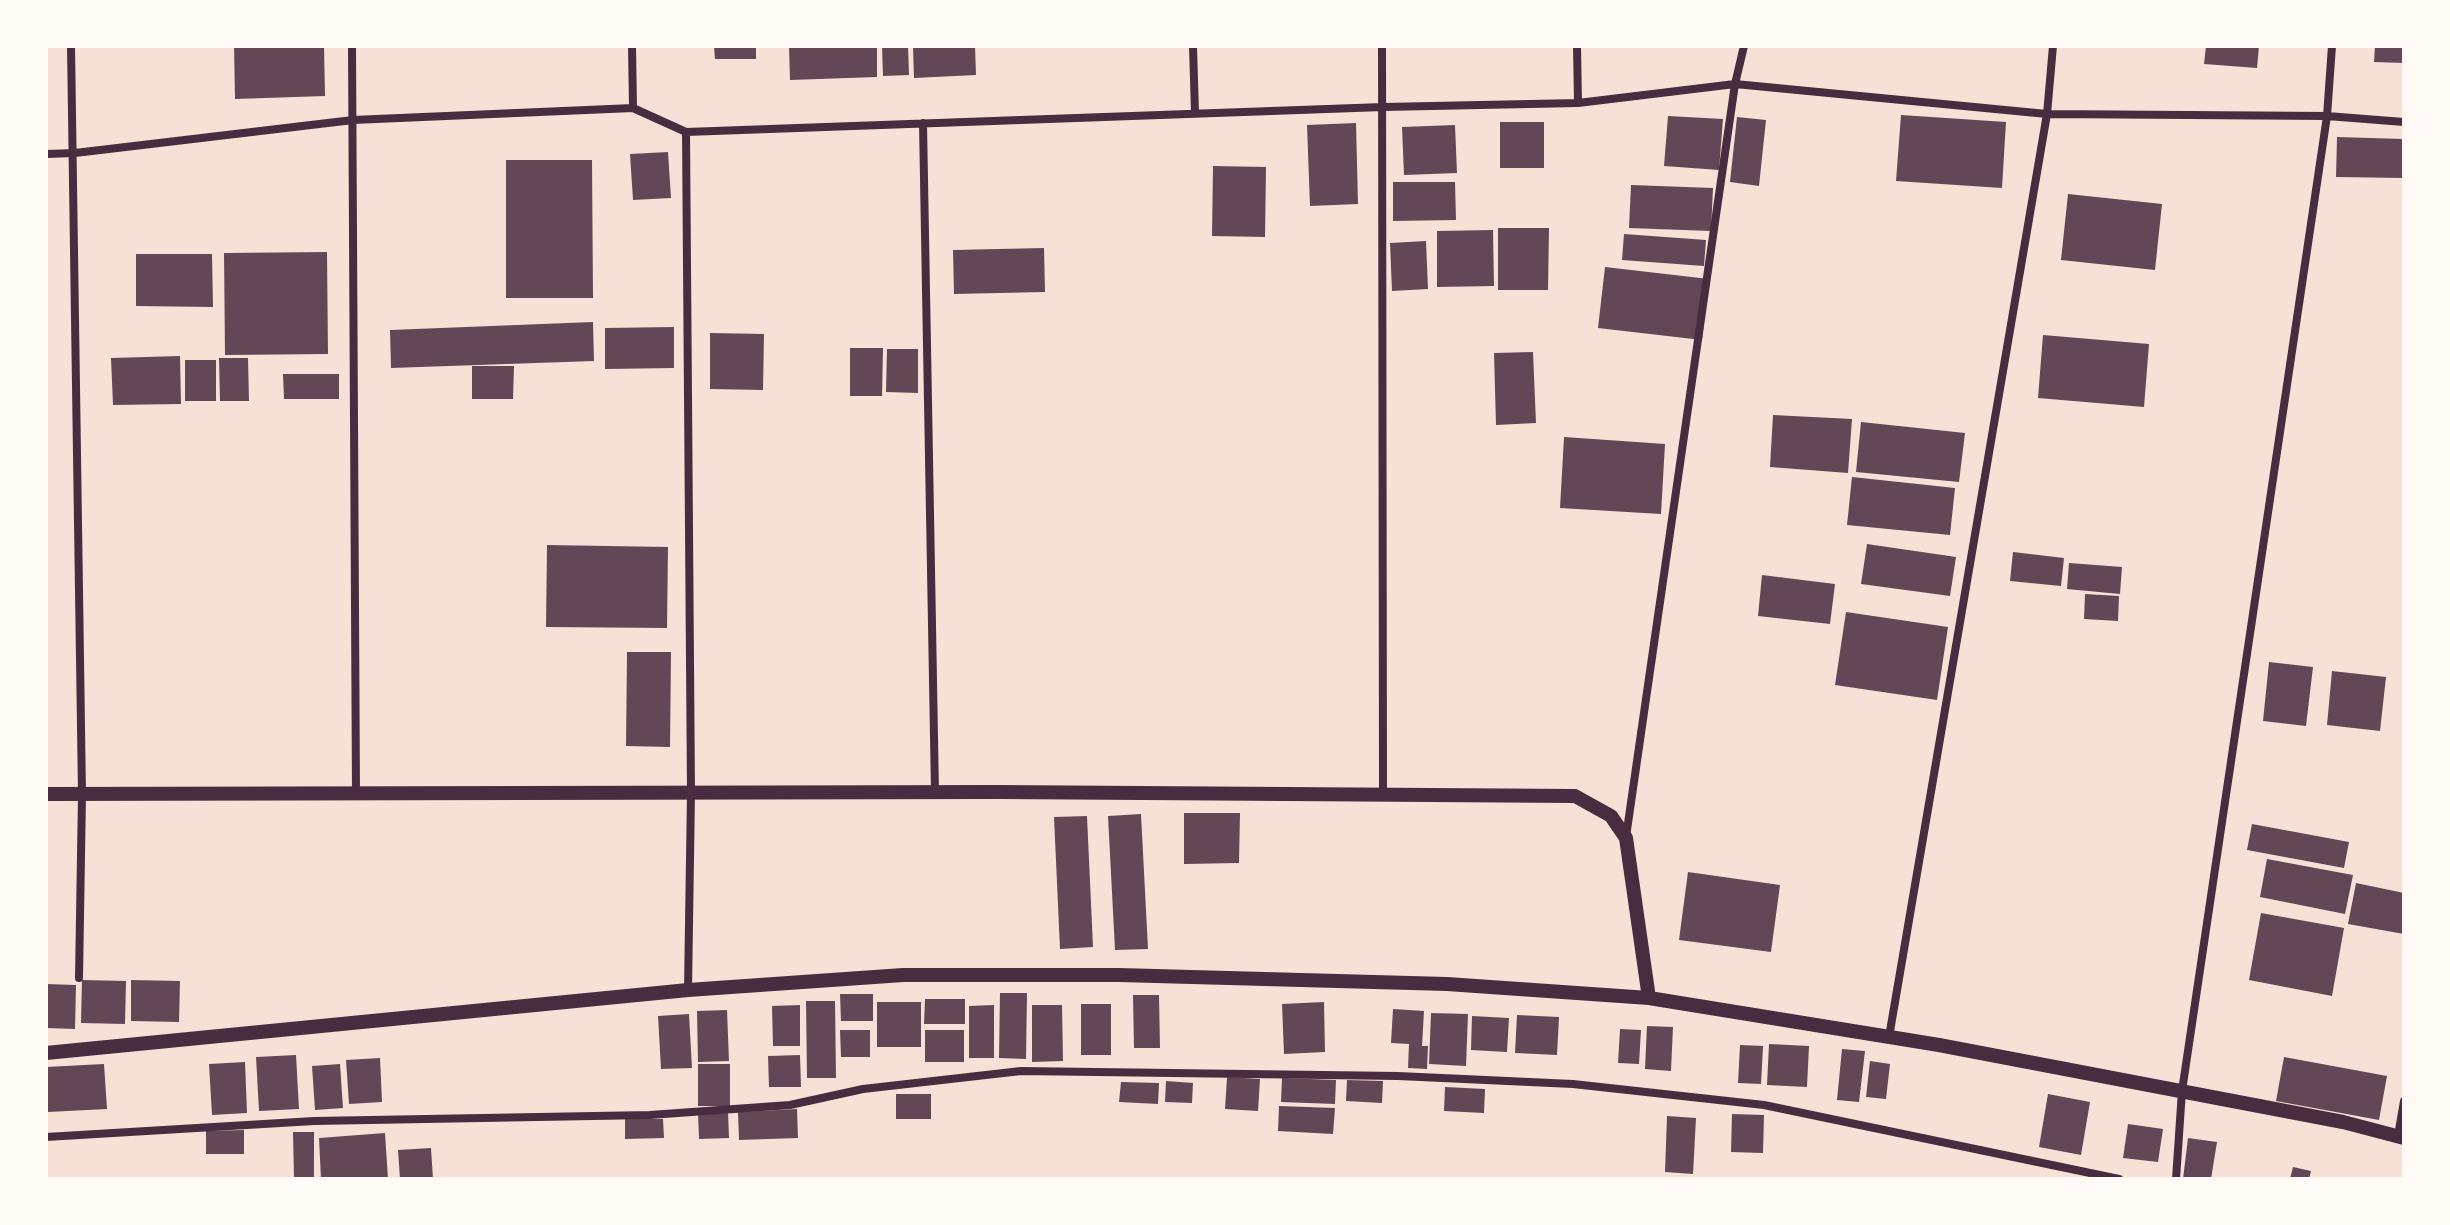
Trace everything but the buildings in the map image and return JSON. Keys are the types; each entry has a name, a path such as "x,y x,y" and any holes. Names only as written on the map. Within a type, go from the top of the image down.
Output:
{"street":[{"path":"71,46 75,153 82,794 79,978"},
{"path":"352,46 356,793"},
{"path":"632,46 633,108"},
{"path":"1193,46 1195,113"},
{"path":"1382,46 1383,795"},
{"path":"1577,46 1578,103"},
{"path":"1649,998 1626,838 1735,84 1744,46"},
{"path":"1889,1037 2047,114 2053,46"},
{"path":"2176,1179 2182,1091 2327,116 2332,46"},
{"path":"46,154 353,120 633,108 686,132 1195,113 1578,103 1735,84 2047,114 2327,116 2404,122"},
{"path":"923,123 935,792"},
{"path":"686,132 691,793 688,990"},
{"path":"46,794 935,792 1575,796 1611,816 1626,838"},
{"path":"46,1053 688,990 903,975 1119,975 1447,984 1649,998 1889,1037 2182,1091 2343,1122 2401,1137 2404,1101"},
{"path":"46,1137 314,1121 650,1115 790,1105 863,1089 1021,1071 1398,1076 1573,1084 1764,1105 2119,1179"}]}
